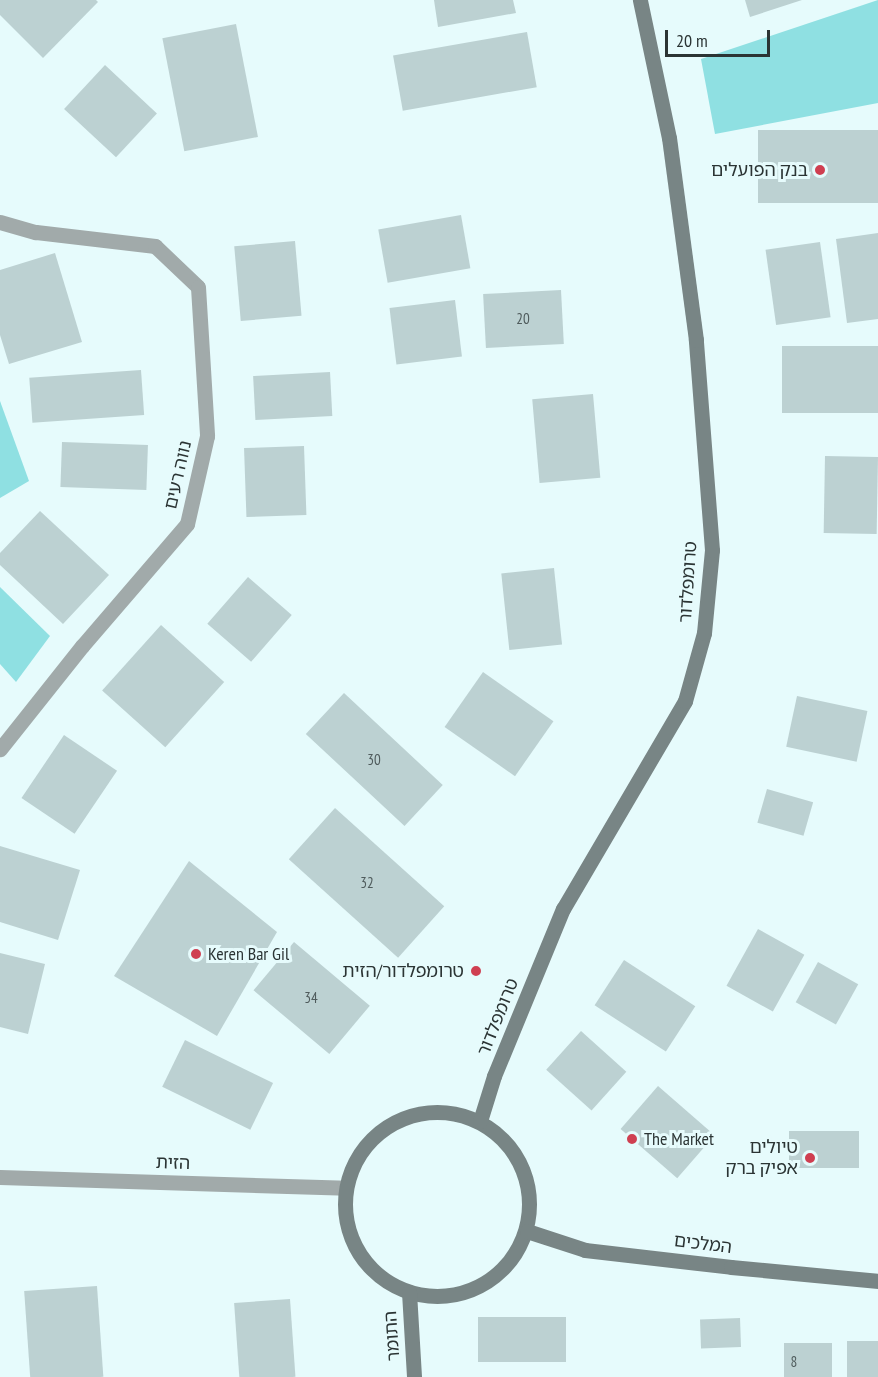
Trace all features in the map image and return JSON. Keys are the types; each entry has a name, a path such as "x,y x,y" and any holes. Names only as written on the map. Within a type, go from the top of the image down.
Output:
{"street":[{"name":"טרומפלדור","path":"480,1121 494,1076 563,909 685,701 704,633 712,550 696,340 669,138 640,0"},
{"name":"נווה רעים","path":"0,222 36,232 155,246 198,287 207,436 187,524 82,646 0,749"},
{"path":"423,1111 453,1112 480,1121 506,1141 523,1168 530,1199 526,1232 512,1260 492,1280 465,1293 437,1297 409,1292 385,1280 366,1262 352,1240 345,1214 346,1188 354,1161 372,1137 395,1120 423,1111"},
{"name":"הזית","path":"0,1177 346,1188"},
{"name":"המלכים","path":"526,1232 585,1250 878,1281"},
{"name":"התומר","path":"409,1292 414,1377"}],"shaded area":[{"path":"878,0 878,103 715,134 701,59"},
{"path":"0,401 29,481 0,498"},
{"path":"0,587 50,636 16,682 0,664"}],"building":[{"path":"0,0 96,0 98,2 43,58 0,15"},
{"path":"434,0 513,0 516,13 438,27"},
{"path":"745,0 802,0 750,17"},
{"path":"236,24 258,137 184,151 162,38"},
{"path":"527,32 537,87 403,111 393,56"},
{"path":"105,65 157,113 116,157 64,109"},
{"name":"בנק הפועלים","path":"758,130 878,130 878,203 758,203"},
{"path":"461,215 470,268 388,283 378,230"},
{"path":"878,233 878,319 847,323 836,239"},
{"path":"295,241 302,316 241,321 234,246"},
{"path":"820,242 831,317 776,325 766,250"},
{"path":"55,253 82,342 9,364 0,335 0,270"},
{"path":"561,290 564,344 486,348 483,294"},
{"path":"455,300 462,357 396,365 389,308"},
{"path":"782,346 878,346 878,413 782,413"},
{"path":"141,370 144,415 32,423 29,378"},
{"path":"330,372 332,416 255,420 253,376"},
{"path":"593,394 600,478 540,483 532,399"},
{"path":"62,442 148,445 146,490 60,487"},
{"path":"304,446 306,515 246,517 244,448"},
{"path":"825,456 878,457 877,534 824,533"},
{"path":"40,511 109,575 63,624 0,565 0,553"},
{"path":"554,568 562,645 509,650 501,574"},
{"path":"248,577 292,615 251,662 207,624"},
{"path":"161,625 224,682 165,747 102,690"},
{"path":"483,672 553,721 515,776 445,727"},
{"path":"344,693 443,785 405,826 306,734"},
{"path":"797,696 867,711 857,762 786,747"},
{"path":"64,735 117,771 75,834 22,798"},
{"path":"767,789 813,802 803,836 757,823"},
{"path":"335,808 444,906 398,958 289,859"},
{"path":"0,846 80,870 58,940 0,922"},
{"name":"Keren Bar Gil","path":"189,861 277,932 217,1036 114,976"},
{"path":"758,929 804,955 773,1012 726,986"},
{"path":"294,942 370,1006 329,1054 254,990"},
{"path":"0,953 45,964 28,1034 0,1027"},
{"path":"624,960 695,1006 666,1052 595,1005"},
{"path":"818,962 858,984 836,1025 796,1002"},
{"path":"581,1031 626,1072 592,1110 546,1070"},
{"path":"185,1040 273,1083 250,1130 162,1087"},
{"path":"658,1086 715,1135 677,1178 621,1129"},
{"path":"789,1131 859,1131 859,1168 789,1168"},
{"path":"97,1286 103,1377 30,1377 24,1291"},
{"path":"290,1299 295,1377 239,1377 234,1303"},
{"path":"478,1317 566,1317 566,1362 478,1362"},
{"path":"740,1318 741,1347 701,1348 700,1319"},
{"path":"847,1341 878,1341 878,1377 847,1377"},
{"path":"784,1343 832,1343 832,1377 784,1377"}],"place":[{"name":"בנק הפועלים","path":"820,170"},
{"name":"Keren Bar Gil","path":"196,954"},
{"name":"טרומפלדור/הזית","path":"476,971"},
{"name":"The Market","path":"632,1139"},
{"name":"טיולים אפיק ברק","path":"810,1158"}]}
